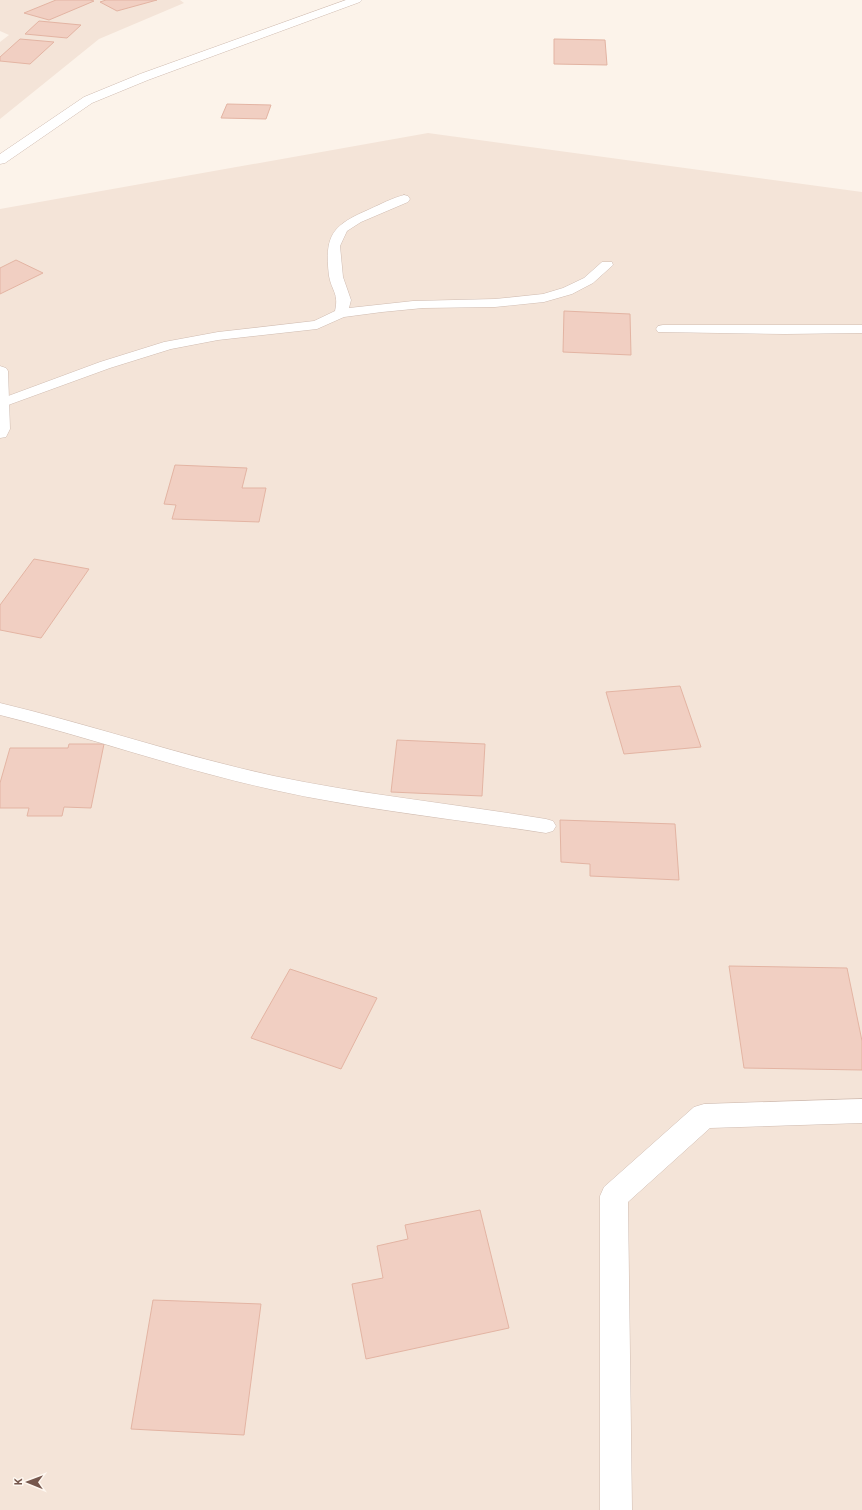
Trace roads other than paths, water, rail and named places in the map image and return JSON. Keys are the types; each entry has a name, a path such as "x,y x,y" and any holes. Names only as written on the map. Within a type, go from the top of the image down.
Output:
{"street":[{"path":"0,160 88,100 356,0"},
{"path":"0,371 0,433"},
{"path":"616,1510 614,1196 704,1116 862,1111"}],"lane":[{"path":"341,313 344,300 336,277 334,246 342,228 357,219 404,199"},
{"path":"1,404 105,365 169,345 218,336 316,325 341,313 422,304 530,300 568,291 584,284 598,275 607,265"},
{"path":"663,329 862,329"},
{"path":"0,709 49,720 182,760 274,782 362,799 546,826"}]}
